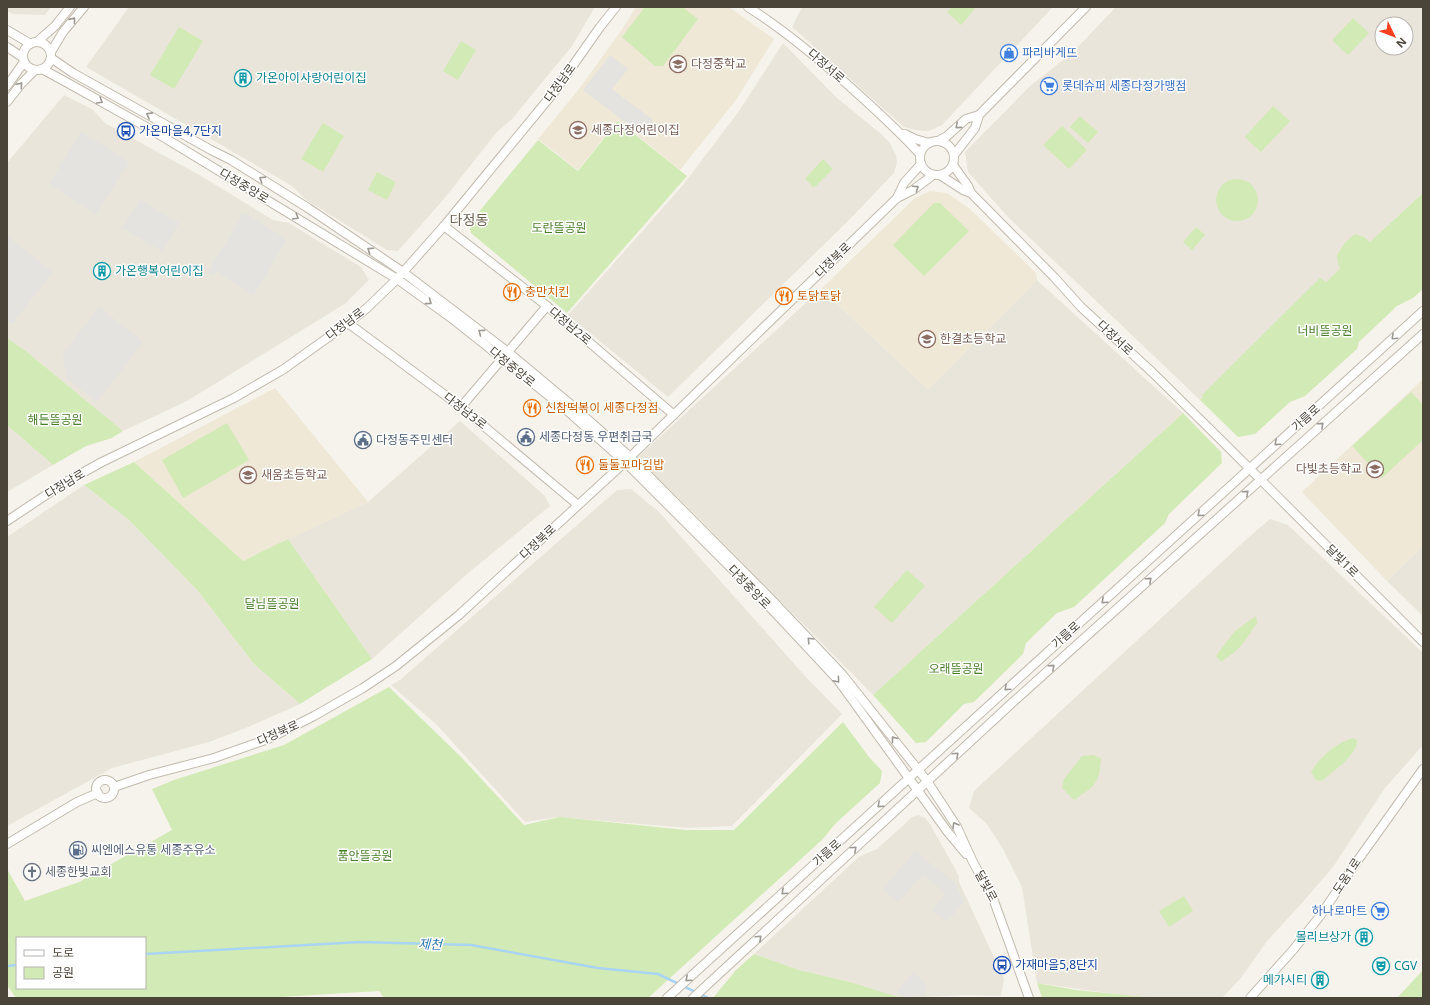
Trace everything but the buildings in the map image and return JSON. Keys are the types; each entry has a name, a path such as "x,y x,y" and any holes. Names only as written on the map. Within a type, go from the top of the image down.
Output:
{"street":[{"path":"7,86 23,60 25,48 55,26 70,7"},
{"path":"7,102 21,84 38,70 48,65 51,55 63,32 84,7"},
{"path":"600,27 610,7"},
{"path":"600,27 616,7"},
{"name":"다정서로","path":"748,7 784,30 799,42 899,131"},
{"path":"897,198 937,175 950,170 954,155 974,128 979,115 1086,7"},
{"name":"다정남로","path":"7,521 64,483 234,398 284,369 367,308 400,275 444,226 555,91 600,27"},
{"path":"7,30 33,42 43,43 48,46 51,55"},
{"path":"7,47 23,60 28,68 38,70"},
{"name":"다정중앙로","path":"51,55 80,76 210,150 231,160 308,208 400,275 568,402 770,598 842,674 928,781"},
{"name":"다정중앙로","path":"38,70 66,82 150,129 400,275"},
{"path":"920,154 929,143 938,141 947,136 966,120 979,115"},
{"path":"899,131 915,139 929,143"},
{"path":"899,131 920,154 923,169 971,193"},
{"path":"938,141 948,146 954,155"},
{"path":"897,198 904,183 921,164"},
{"path":"952,165 968,186 971,193"},
{"name":"다정서로","path":"971,193 1054,277 1081,307 1152,372 1261,480"},
{"name":"다정북로","path":"114,787 149,775 214,758 268,739 314,716 363,688 396,666 459,615 578,505 674,415 897,198"},
{"name":"다정남2로","path":"444,226 547,306 674,415"},
{"path":"461,407 547,306"},
{"name":"가름로","path":"667,998 1423,311"},
{"name":"다정남3로","path":"348,323 461,407 578,505"},
{"name":"가름로","path":"693,998 918,790 1423,334"},
{"name":"다정중앙로","path":"627,459 838,680 947,831 972,860"},
{"name":"달빛1로","path":"1261,480 1423,642"},
{"name":"도움1로","path":"1250,998 1293,950 1320,916 1423,769"},
{"path":"108,780 114,787 112,794 107,797 102,797 98,793 96,788 99,782 108,780"},
{"name":"달빛로","path":"928,781 956,827 994,901 1029,998"},
{"path":"7,844 77,802 98,793"}],"shaded area":[{"path":"7,7 51,7 45,15 13,14 7,11"},
{"path":"129,7 595,7 572,46 512,119 497,132 443,200 398,251 387,250 306,200 292,186 86,67"},
{"name":"다정중학교","path":"636,7 729,7 774,39 736,100 680,170 618,120 578,170 538,139 579,89 621,31"},
{"path":"802,7 1053,7 942,125 929,131 915,130 904,127 792,27"},
{"path":"1116,7 1423,7 1423,193 1200,400 1008,217 968,172 965,152 1030,86 1072,53"},
{"path":"783,43 837,98 889,142 896,155 897,163 894,173 851,218 668,397 568,315 683,185 739,111"},
{"path":"610,55 628,69 612,89 653,120 642,135 583,90"},
{"path":"64,95 92,109 105,123 201,176 273,220 289,223 361,267 369,280 346,303 187,401 123,431 27,352 7,338 7,163"},
{"path":"81,132 129,162 96,214 49,184"},
{"name":"한결초등학교","path":"930,191 947,193 970,209 1036,273 1037,280 928,389 821,289 915,198"},
{"path":"140,200 179,223 162,251 123,228"},
{"path":"244,213 287,239 254,295 216,272 212,276 207,273"},
{"path":"8,237 53,272 12,324 7,320"},
{"path":"1037,280 1183,413 873,695 695,514 637,458 821,289 928,389"},
{"path":"99,307 143,342 97,402 66,378 63,353"},
{"name":"다빛초등학교","path":"1422,380 1423,546 1387,581 1302,492"},
{"name":"새움초등학교","path":"275,388 368,502 243,561 134,462"},
{"path":"460,421 545,496 550,506 467,574 372,659 288,539 368,502"},
{"path":"7,425 53,465 7,492"},
{"path":"84,485 129,520 198,591 254,664 300,704 246,728 209,742 112,768 7,826 7,537"},
{"path":"631,489 659,512 805,676 842,714 732,826 687,828 558,817 525,822 437,725 391,685 400,680 617,490"},
{"path":"1270,519 1288,525 1423,653 1423,745 1385,788 1333,867 1268,940 1240,979 1222,998 1155,998 1121,995 1037,983 1022,887 1004,851 987,824 969,808 974,791"},
{"path":"1423,546 1423,616 1387,581"},
{"path":"919,815 925,818 930,824 959,876 959,882 1004,979 1001,996 966,995 902,998 850,982 799,970 754,954 860,856 877,849 912,817"},
{"path":"915,851 955,883 964,902 946,922 932,910 946,893 923,874 898,902 883,889"},
{"path":"913,973 926,983 926,996 906,997 896,992"}],"green space":[{"path":"645,7 682,7 698,19 663,66 655,66 622,37"},
{"path":"952,7 972,7 975,9 961,25 947,12"},
{"path":"1353,18 1369,33 1348,55 1332,40"},
{"path":"179,27 203,41 174,89 150,75"},
{"path":"461,41 476,50 458,80 443,71"},
{"path":"1273,106 1290,121 1261,152 1245,137"},
{"path":"1080,116 1098,132 1088,143 1070,127"},
{"name":"도란뜰공원","path":"618,121 687,176 567,313 471,233 469,224 538,140 578,171"},
{"path":"323,123 344,136 323,172 301,159"},
{"path":"1062,126 1087,150 1069,169 1043,145"},
{"path":"823,159 833,169 814,188 805,179"},
{"path":"377,172 396,182 387,200 368,190"},
{"path":"1233,179 1241,179 1249,182 1255,188 1258,200 1255,212 1249,218 1241,221 1233,221 1225,218 1219,212 1216,204 1216,196 1219,188 1225,182"},
{"name":"너비뜰공원","path":"1423,193 1423,289 1413,298 1397,306 1359,342 1357,349 1305,396 1290,402 1255,434 1238,437 1200,400 1203,397 1202,395 1320,278 1326,282 1340,269 1337,255 1345,243 1355,234 1364,237 1370,242"},
{"path":"934,203 940,203 969,231 924,276 893,245"},
{"path":"1196,227 1205,235 1192,250 1183,242"},
{"name":"해든뜰공원","path":"7,338 27,352 123,431 112,438 86,446 53,465 7,425"},
{"path":"1411,392 1423,405 1423,440 1382,478 1352,446"},
{"name":"오래뜰공원","path":"1183,413 1221,452 1222,463 1169,514 1165,523 1074,607 1057,613 1026,643 1023,654 974,702 964,704 926,742 916,743 873,695"},
{"path":"227,423 249,460 183,498 162,460"},
{"name":"달님뜰공원","path":"134,462 243,561 288,539 372,659 300,704 254,664 198,591 129,520 84,485"},
{"path":"907,570 925,586 892,623 874,607"},
{"path":"1256,616 1257,623 1245,640 1238,649 1221,662 1216,656 1234,632"},
{"name":"품안뜰공원","path":"389,687 462,758 524,825 560,817 686,830 734,830 843,722 869,757 882,771 880,783 835,824 823,839 648,998 384,998 379,991 264,998 16,998 7,985 7,869 25,901 79,882 172,830 152,789 174,780 284,745"},
{"path":"1352,738 1357,740 1356,746 1349,757 1322,781 1316,780 1311,772 1320,760 1334,747"},
{"path":"1093,755 1101,758 1099,774 1095,784 1074,800 1062,788 1064,779 1082,756"},
{"path":"1184,896 1193,911 1169,927 1159,911"},
{"path":"754,954 799,970 850,982 902,998 713,998 736,970"},
{"path":"1423,970 1423,998 1397,998"},
{"path":"1037,983 1076,990 1155,998 1042,998"}],"waterway":[{"name":"제천","path":"146,954 360,942 471,945 598,968 658,974 708,998"},
{"name":"제천","path":"7,966 16,965"}],"place":[{"name":"파리바게뜨","path":"1009,53"},
{"name":"다정중학교","path":"678,64"},
{"name":"가온아이사랑어린이집","path":"243,78"},
{"name":"롯데슈퍼 세종다정가맹점","path":"1049,86"},
{"name":"세종다정어린이집","path":"578,130"},
{"name":"가온마을4,7단지","path":"126,131"},
{"name":"가온행복어린이집","path":"102,271"},
{"name":"충만치킨","path":"512,292"},
{"name":"토닭토닭","path":"784,296"},
{"name":"한결초등학교","path":"927,339"},
{"name":"신참떡볶이 세종다정점","path":"532,408"},
{"name":"세종다정동 우편취급국","path":"526,437"},
{"name":"다정동주민센터","path":"363,440"},
{"name":"둘둘꼬마김밥","path":"585,465"},
{"name":"다빛초등학교","path":"1375,469"},
{"name":"새움초등학교","path":"248,475"},
{"name":"씨엔에스유통 세종주유소","path":"78,850"},
{"name":"세종한빛교회","path":"32,872"},
{"name":"하나로마트","path":"1380,911"},
{"name":"몰리브상가","path":"1364,937"},
{"name":"가재마을5,8단지","path":"1002,965"},
{"name":"CGV","path":"1381,966"},
{"name":"메가시티","path":"1320,980"}],"district":[{"name":"다정동","path":"469,220"}]}
